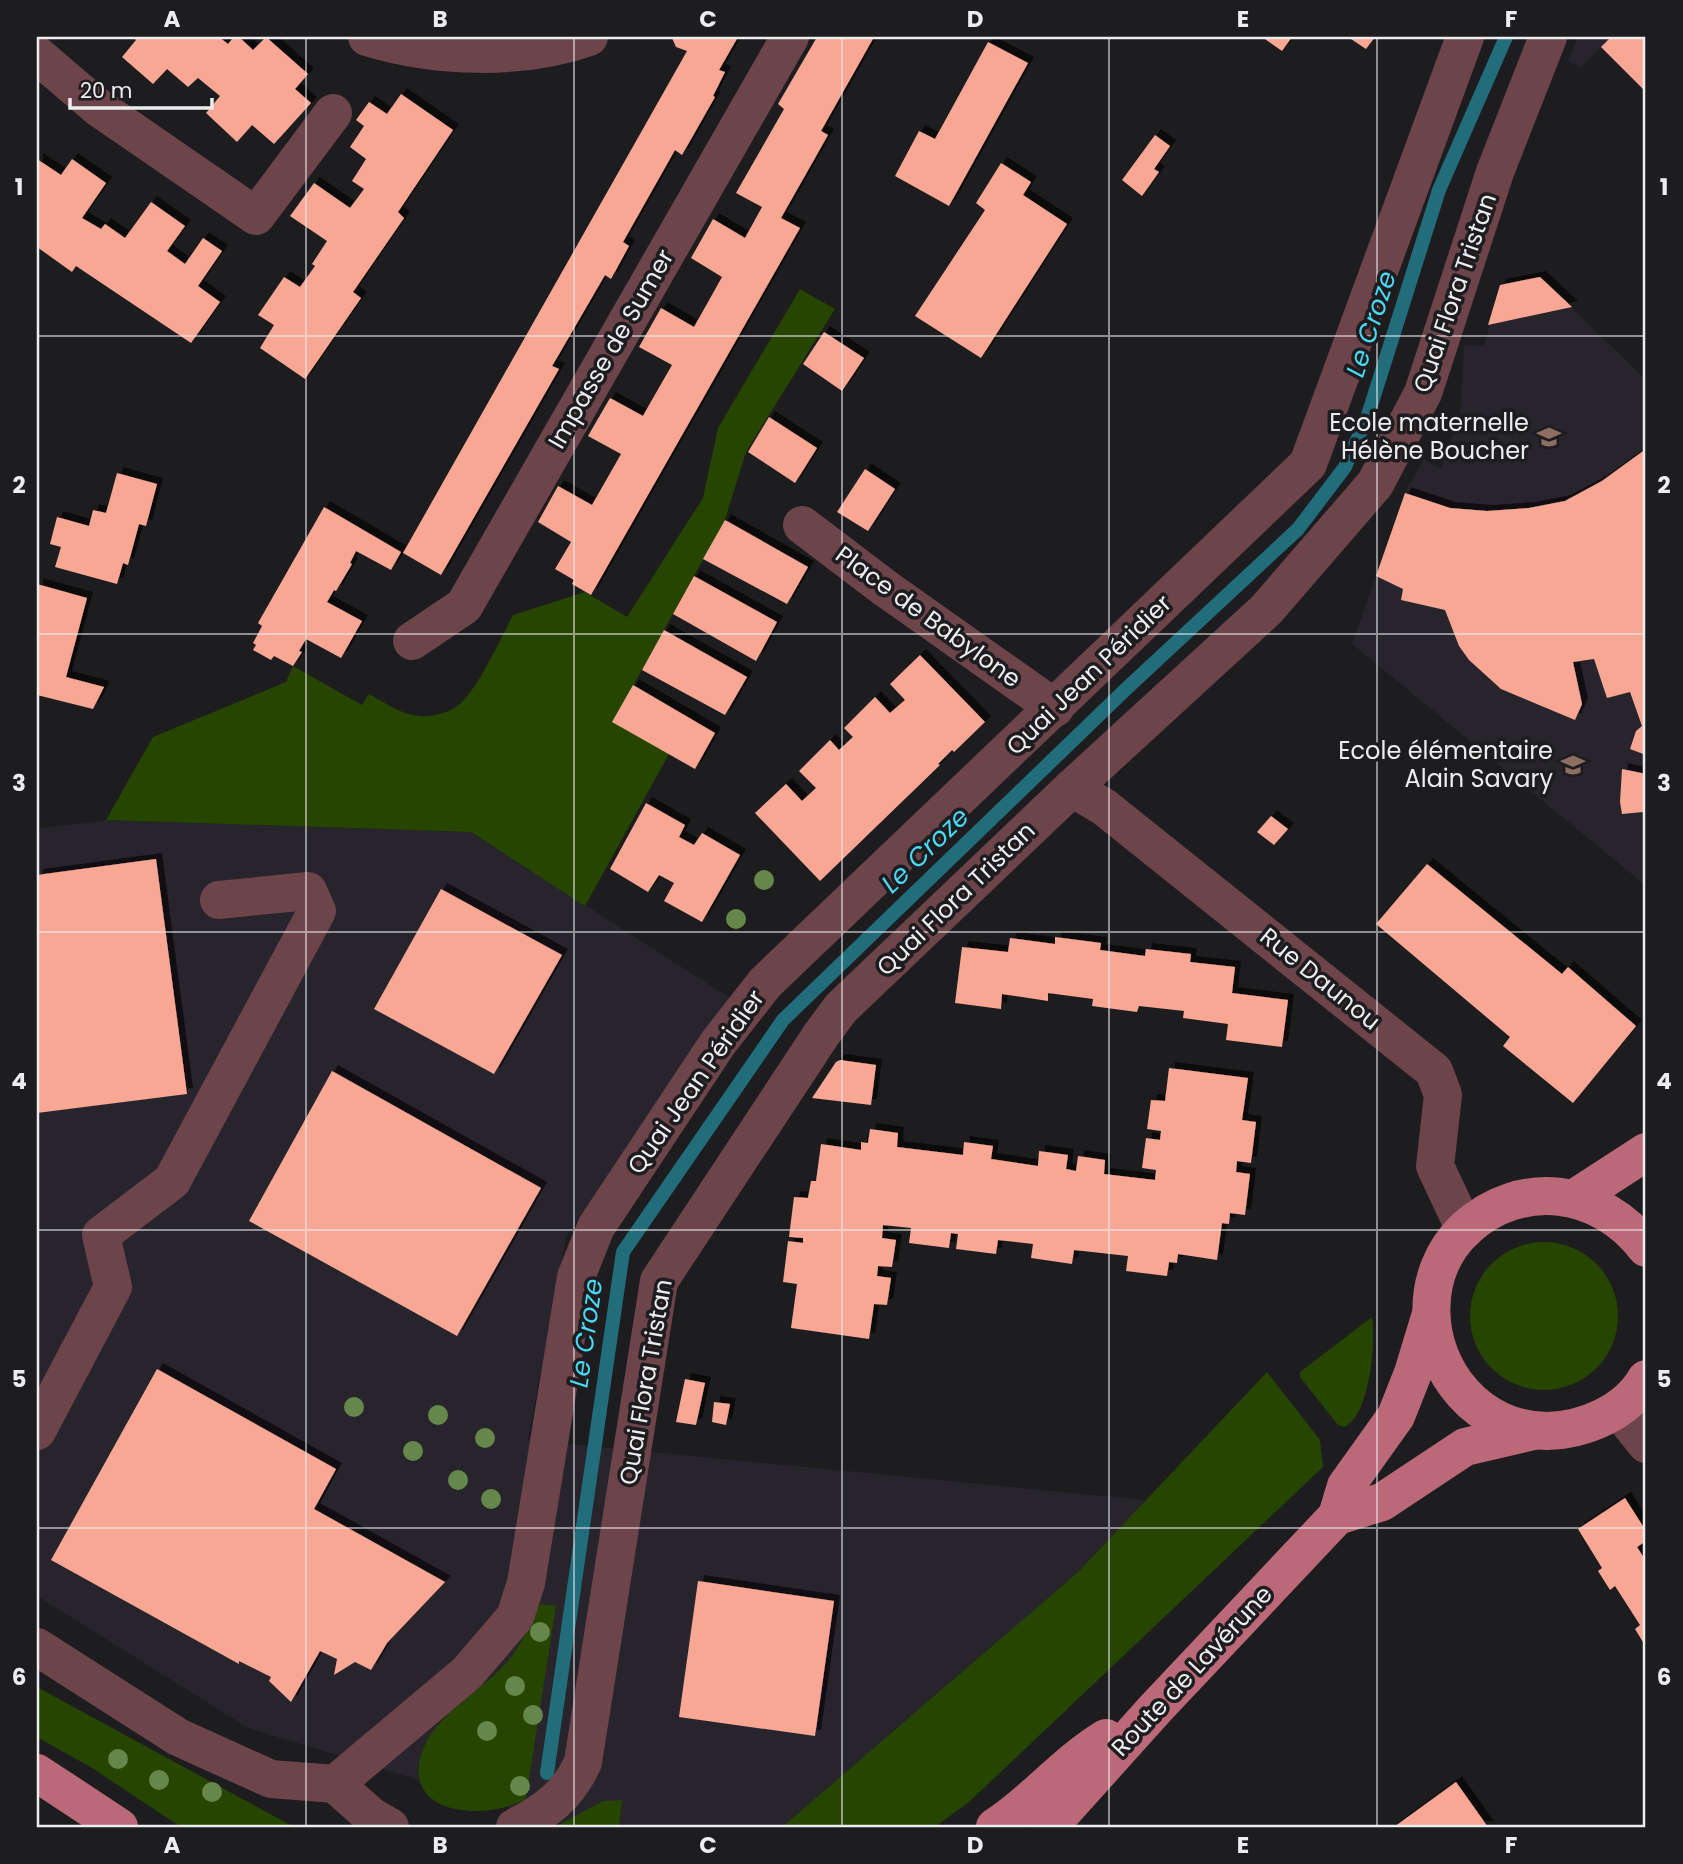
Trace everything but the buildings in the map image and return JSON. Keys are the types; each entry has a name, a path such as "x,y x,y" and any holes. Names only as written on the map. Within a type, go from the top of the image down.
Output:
{"main road":[{"path":"1575,1198 1646,1152"},
{"path":"1646,1248 1633,1231 1606,1211 1575,1198 1536,1196 1497,1207 1465,1230 1446,1256 1434,1285 1430,1317 1436,1349 1451,1379 1473,1404 1501,1422 1533,1431 1563,1430 1591,1423 1618,1409 1642,1386 1646,1378"},
{"name":"Route de Lavérune","path":"1049,1827 1156,1708 1337,1516 1346,1486 1396,1416 1413,1373 1430,1317"},
{"name":"Route de Lavérune","path":"1337,1516 1382,1502 1465,1447 1533,1431"},
{"path":"995,1827 1087,1749 1156,1708"},
{"path":"37,1773 119,1827"}],"street":[{"path":"367,37 435,51 482,54 549,47 589,37"},
{"name":"Impasse de Sumer","path":"412,641 464,606 790,37"},
{"name":"Quai Jean Péridier","path":"335,1784 467,1673 514,1617 526,1583 576,1277 596,1227 718,1043 765,983 1308,464 1465,37"},
{"name":"Quai Flora Tristan","path":"515,1827 544,1812 561,1797 583,1762 659,1281 841,1008 1072,788 1266,610 1375,484 1423,393 1495,172 1548,37"},
{"path":"37,55 99,108 256,216 333,113"},
{"name":"Place de Babylone","path":"802,524 885,588 1055,708"},
{"name":"Rue Daunou","path":"1072,788 1104,807 1434,1071 1443,1095 1435,1166 1465,1230"},
{"path":"37,1431 113,1287 101,1235 172,1181 317,911 308,891 219,900"},
{"path":"1618,1409 1646,1444"},
{"path":"37,1647 178,1737 271,1779 335,1784 371,1816 390,1827"}],"shaded area":[{"path":"1578,37 1612,37 1580,68 1568,61"},
{"path":"1540,277 1646,380 1646,886 1352,644 1405,493 1424,459 1440,469 1460,414 1464,345 1484,346 1500,285"},
{"path":"106,820 471,832 730,998 566,1237 528,1440 1146,1500 1078,1572 782,1827 572,1827 248,1728 37,1596 37,829"}],"green space":[{"path":"800,289 835,309 746,452 725,520 613,722 669,754 585,906 471,832 106,820 153,737 286,682 293,666 362,705 369,694 406,713 435,715 456,707 467,696 482,674 513,615 585,592 627,617 703,498 718,428"},
{"path":"1544,1242 1572,1247 1597,1263 1613,1288 1618,1316 1613,1344 1597,1369 1572,1385 1544,1390 1516,1385 1491,1369 1475,1344 1470,1316 1475,1288 1491,1263 1516,1247"},
{"path":"1372,1317 1372,1360 1365,1394 1353,1420 1344,1427 1338,1425 1300,1377 1300,1372"},
{"path":"1267,1372 1320,1440 1323,1467 969,1802 935,1827 782,1827 1078,1572"},
{"path":"539,1604 556,1606 526,1799 488,1810 467,1811 448,1807 432,1799 422,1787 419,1769 424,1747 440,1722 512,1656"},
{"path":"37,1687 294,1827 181,1827 92,1768 37,1737"},
{"path":"622,1800 619,1827 555,1827 603,1801"}],"waterway":[{"name":"Le Croze","path":"547,1773 623,1252 783,1020 1126,689 1298,529 1345,467 1368,415 1439,190 1506,37"}],"place":[{"name":"Ecole maternelle Hélène Boucher","path":"1549,437"},
{"name":"Ecole élémentaire Alain Savary","path":"1573,765"}]}
